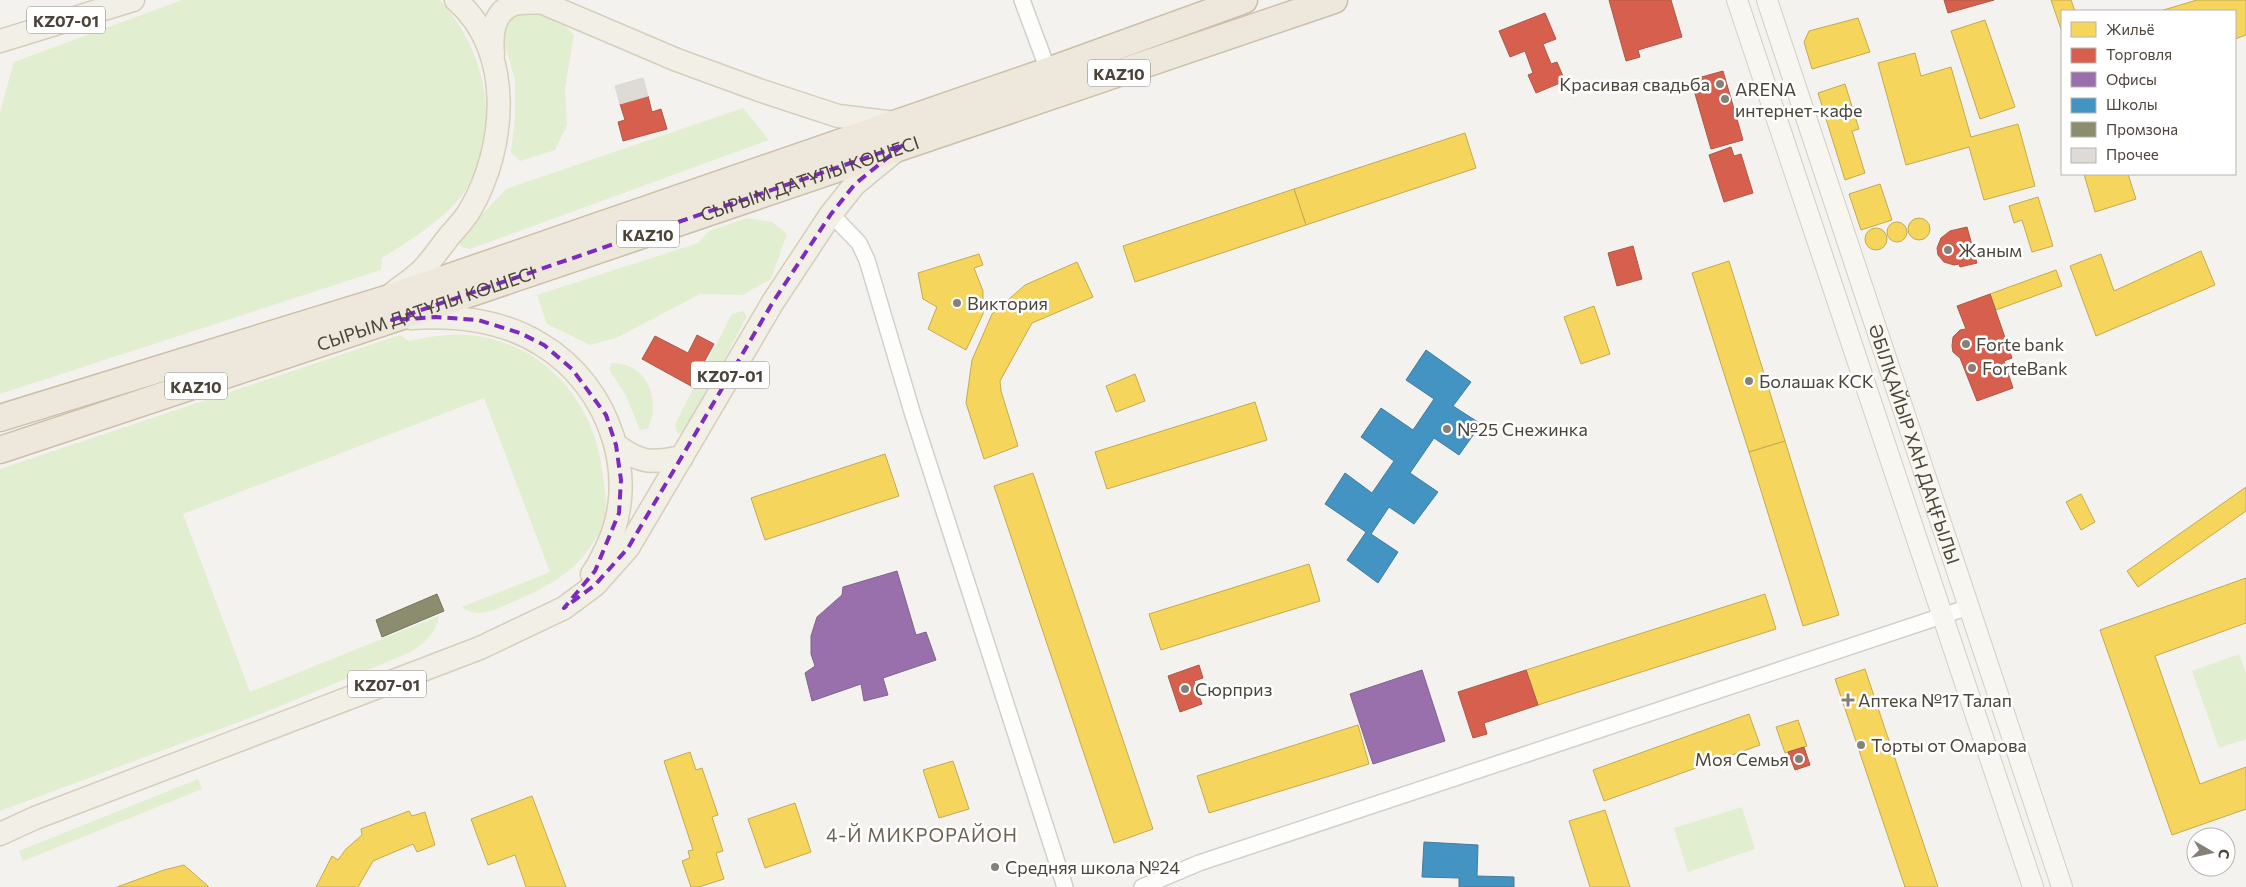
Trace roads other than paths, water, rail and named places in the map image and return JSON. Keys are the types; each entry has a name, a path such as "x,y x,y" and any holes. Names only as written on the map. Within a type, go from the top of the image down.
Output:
{"highway":[{"name":"СЫРЫМ ДАТҰЛЫ КӨШЕСІ","path":"1052,83 1244,0"},
{"name":"СЫРЫМ ДАТҰЛЫ КӨШЕСІ","path":"0,418 389,309 542,271 899,134 1052,83 1334,0"},
{"name":"СЫРЫМ ДАТҰЛЫ КӨШЕСІ","path":"0,450 389,309"}],"main road":[{"name":"KZ07-01","path":"0,41 133,0"},
{"path":"456,0 479,28 494,61"},
{"path":"1724,0 1760,70"},
{"name":"ӘБІЛҚАЙЫР ХАН ДАҢҒЫЛЫ","path":"1737,0 2033,887"},
{"name":"ӘБІЛҚАЙЫР ХАН ДАҢҒЫЛЫ","path":"1767,0 2062,887"},
{"path":"1782,0 1787,61"},
{"path":"389,309 469,211 485,179 498,128 498,98 492,34 502,11 515,4 539,1 677,60 759,90 899,134"},
{"name":"KZ07-01","path":"0,834 35,818 480,648 564,608 595,585 628,548 773,302 831,214 899,134"},
{"name":"KZ07-01","path":"389,309 436,317 478,320 520,333 544,345 572,369 589,389 606,415 616,445 621,480 619,513 610,542 595,571 564,608"},
{"path":"616,445 630,455 645,461 656,462 682,457"}],"street":[{"path":"1022,0 1052,83"},
{"path":"831,214 859,243 867,260 913,415 1065,887"},
{"path":"1142,887 1198,863 1969,607"}],"place":[{"name":"Красивая свадьба","path":"1720,84"},
{"name":"ARENA интернет-кафе","path":"1725,99"},
{"name":"Жаным","path":"1948,250"},
{"name":"Виктория","path":"957,303"},
{"name":"Forte bank","path":"1966,344"},
{"name":"ForteBank","path":"1972,368"},
{"name":"Болашак КСК","path":"1749,381"},
{"name":"№25 Снежинка","path":"1447,429"},
{"name":"Сюрприз","path":"1185,689"},
{"name":"Аптека №17 Талап","path":"1848,700"},
{"name":"Торты от Омарова","path":"1861,745"},
{"name":"Моя Семья","path":"1799,759"},
{"name":"Средняя школа №24","path":"995,867"}],"district":[{"name":"4-Й МИКРОРАЙОН","path":"922,834"}]}
